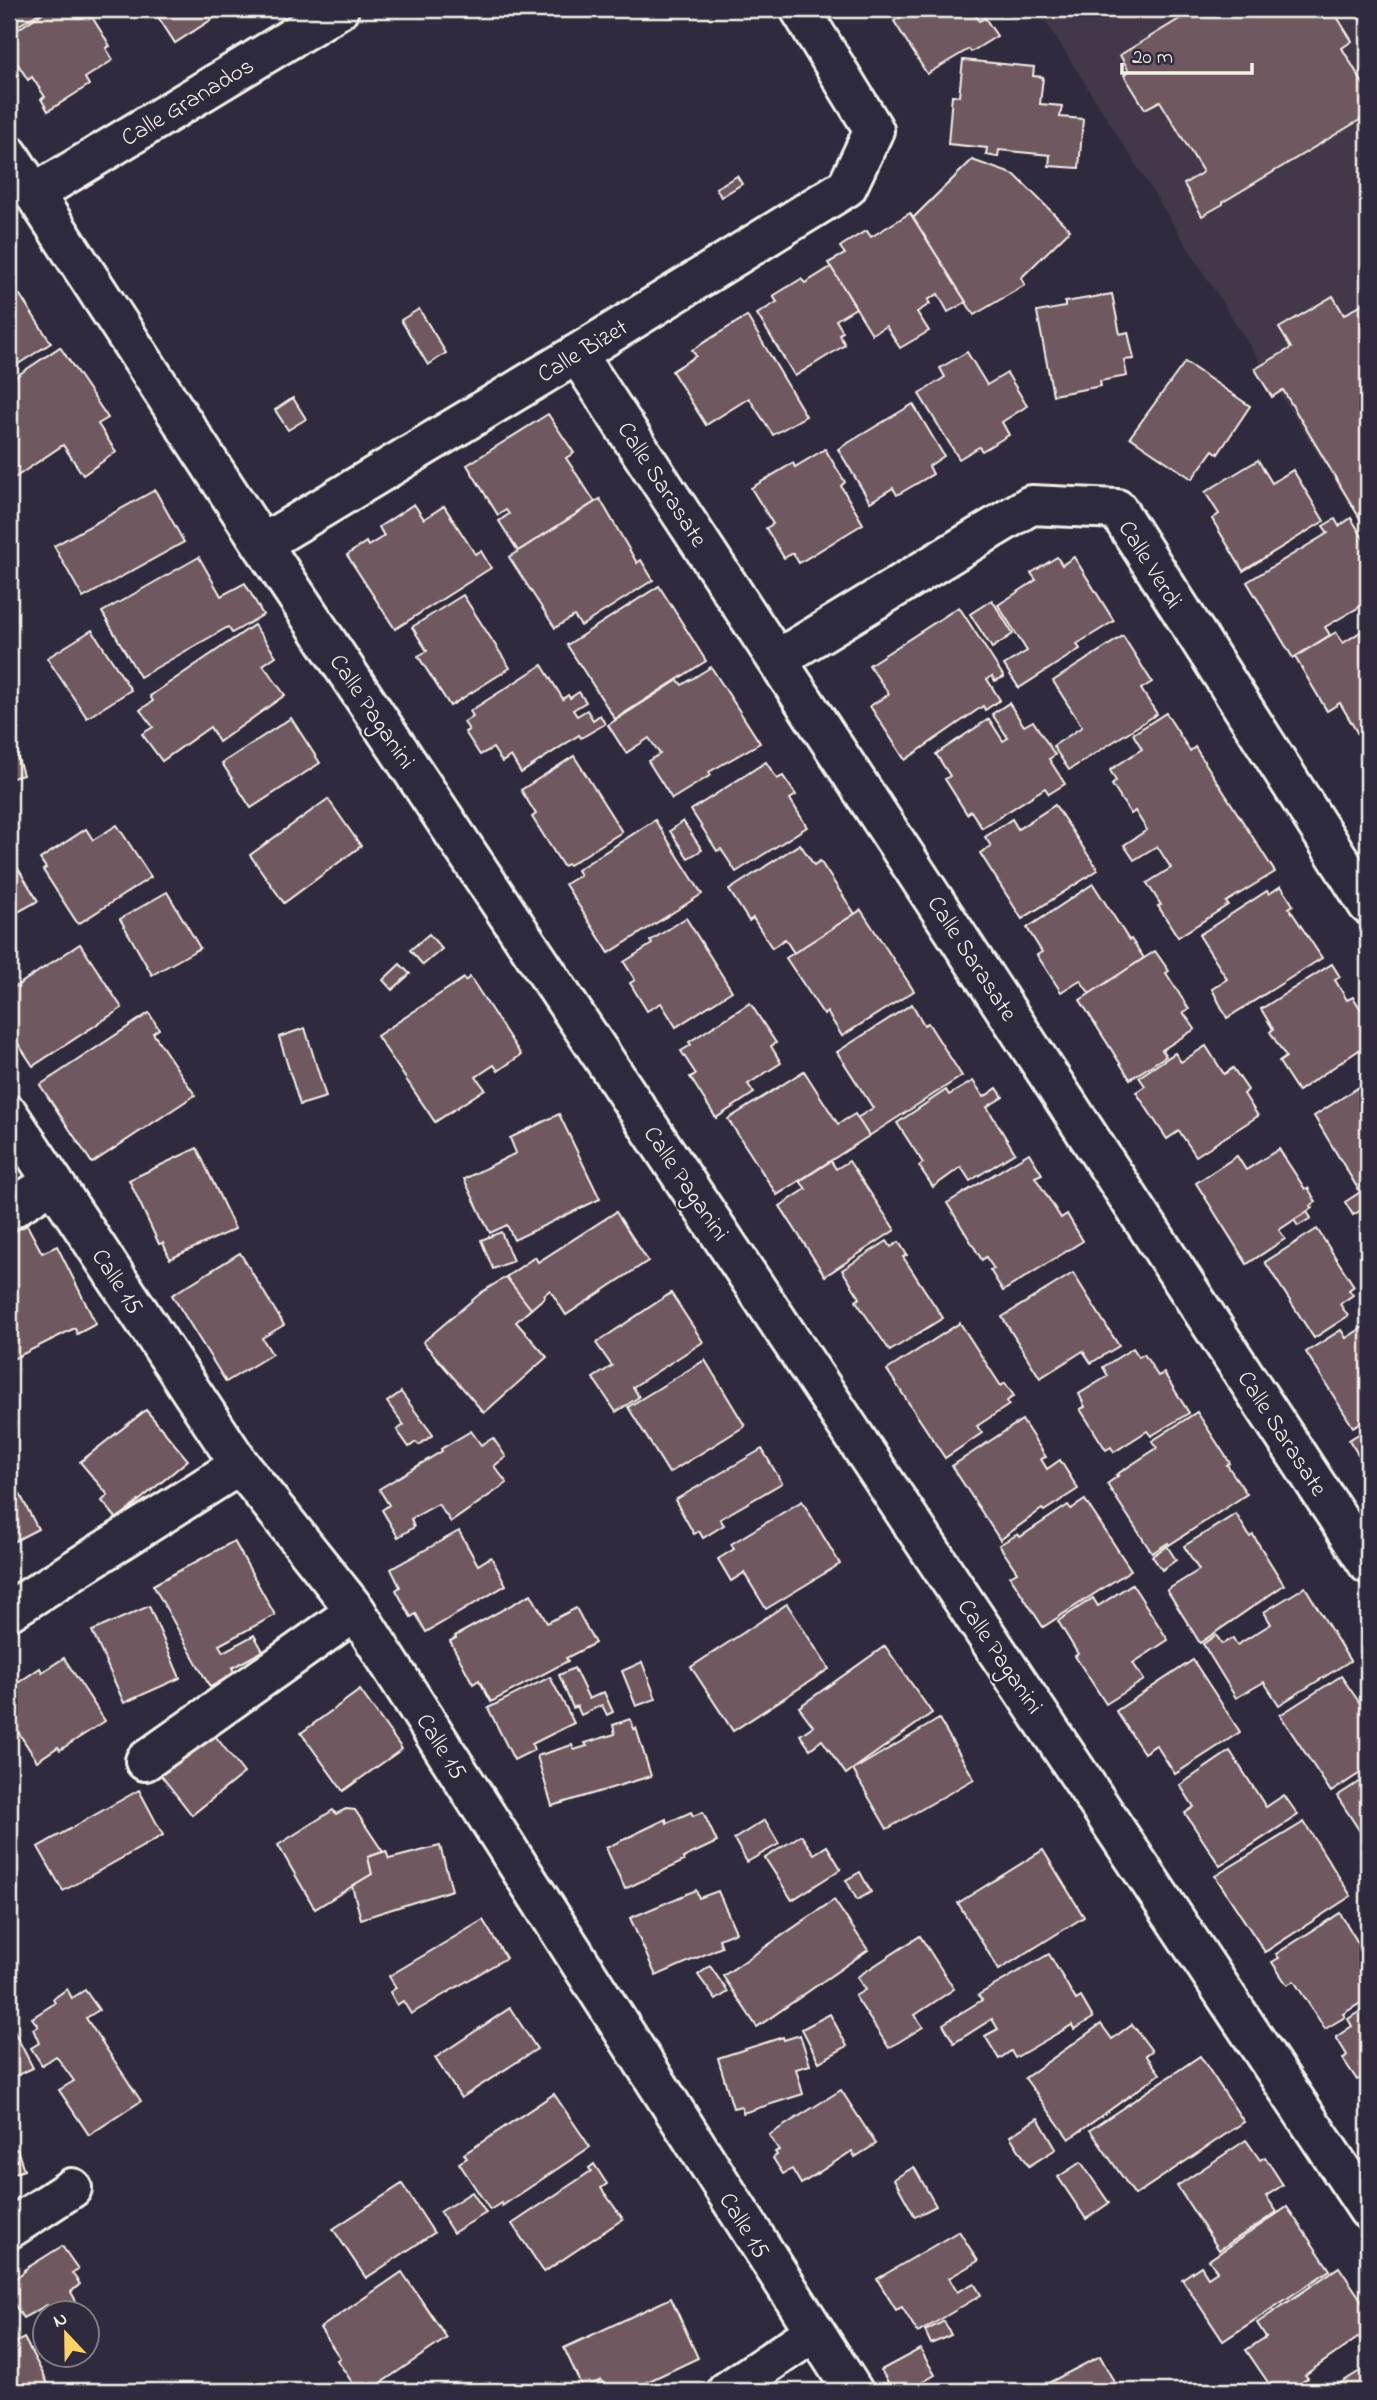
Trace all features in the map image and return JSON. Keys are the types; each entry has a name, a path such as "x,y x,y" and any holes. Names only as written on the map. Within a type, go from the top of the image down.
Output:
{"street":[{"name":"Calle Granados","path":"34,194 339,9"},
{"name":"Calle Bizet","path":"262,544 847,187 874,130 800,9"},
{"name":"Calle Paganini","path":"9,155 262,544 1368,2210"},
{"name":"Calle Sarasate","path":"577,354 1368,1564"},
{"name":"Calle Verdi","path":"778,659 1031,505 1116,509 1368,905"},
{"name":"Calle 15","path":"9,1115 240,1465 356,1611 853,2391"},
{"path":"9,1210 53,1182"},
{"path":"9,1611 240,1465"},
{"path":"145,1761 356,1611"},
{"path":"9,2229 72,2188"},
{"path":"727,2391 814,2332"}],"shaded area":[{"path":"1038,9 1368,9 1368,534"}],"building":[{"path":"9,9 46,9 14,28 9,20"},
{"path":"49,9 82,9 89,19 92,17 110,46 106,48 113,60 85,78 89,85 48,111 41,99 45,97 32,77 28,80 9,50 9,35"},
{"path":"153,9 228,9 175,43"},
{"path":"897,9 972,9 979,21 985,18 997,36 927,74 894,21 902,16"},
{"path":"1196,9 1318,9 1324,18 1334,12 1352,41 1342,48 1368,92 1368,115 1202,216 1184,184 1203,172 1160,101 1145,109 1124,75 1129,71 1120,55"},
{"path":"963,60 1034,67 1033,76 1043,77 1040,104 1062,106 1060,117 1083,119 1079,168 1049,166 1050,155 999,150 998,157 986,155 987,148 948,144 952,95 959,96"},
{"path":"972,160 1015,175 1070,230 1021,278 1025,285 974,315 913,218"},
{"path":"737,176 742,184 721,197 716,188"},
{"path":"910,213 966,302 948,312 938,294 928,300 930,304 917,312 929,331 900,348 886,326 872,334 828,263 845,254 840,247 844,244 867,231 871,237"},
{"path":"831,267 856,308 836,320 843,332 839,334 845,345 795,376 757,314 777,302 773,296 801,279 805,283"},
{"path":"1112,294 1120,334 1128,332 1134,359 1124,360 1127,376 1100,381 1101,386 1053,395 1037,312 1065,307 1065,302"},
{"path":"20,295 51,343 9,370 9,302"},
{"path":"1333,296 1344,315 1368,300 1368,532 1283,390 1272,397 1255,369 1291,348 1279,328"},
{"path":"419,309 446,353 428,365 401,320"},
{"path":"747,316 806,416 773,435 749,398 706,425 672,371 696,356 692,350"},
{"path":"60,347 108,418 98,424 116,452 83,475 63,445 10,481 9,381"},
{"path":"967,352 987,385 1007,373 1027,406 1002,422 1009,435 982,451 979,447 959,459 919,394 945,377 940,368"},
{"path":"1185,362 1250,406 1218,454 1213,450 1192,479 1130,437"},
{"path":"293,398 306,419 288,430 275,410"},
{"path":"913,404 944,456 929,466 933,474 897,495 893,488 870,502 838,449"},
{"path":"548,414 574,453 566,458 595,502 518,551 499,521 509,514 506,510 498,515 467,465"},
{"path":"825,449 845,482 841,486 863,524 799,563 793,553 784,558 766,528 773,524 751,488 793,463 795,467"},
{"path":"1258,460 1272,483 1293,470 1324,521 1243,571 1212,519 1219,514 1205,492"},
{"path":"155,490 184,542 83,598 54,546"},
{"path":"600,499 637,563 641,560 653,580 581,626 574,616 555,628 509,557"},
{"path":"414,504 424,519 444,506 475,554 481,551 491,568 395,629 347,555 366,542 368,546 384,536 379,527"},
{"path":"1351,518 1368,546 1368,602 1325,627 1330,635 1293,658 1247,582 1328,533 1323,526 1335,519 1339,526"},
{"path":"199,557 221,596 245,583 263,615 232,633 228,627 140,677 102,612"},
{"path":"1057,557 1062,565 1074,557 1114,621 1077,644 1080,649 1019,688 1004,665 1027,651 998,605 1036,580 1031,573"},
{"path":"659,586 706,661 615,719 567,645"},
{"path":"463,595 510,668 450,706 418,656 427,651 412,627"},
{"path":"992,600 1013,634 992,648 970,614"},
{"path":"959,607 1004,677 995,681 992,676 987,679 1000,700 985,710 983,706 905,760 870,706 889,694 869,665"},
{"path":"254,625 276,656 263,665 285,695 219,742 210,727 162,761 142,734 153,727 140,710 153,701 150,696"},
{"path":"1368,627 1368,728 1358,734 1340,703 1327,711 1295,657 1336,632 1343,643"},
{"path":"92,630 131,690 87,718 47,658"},
{"path":"1123,636 1152,682 1141,689 1157,714 1069,770 1053,746 1082,727 1053,681"},
{"path":"542,665 563,699 579,692 586,702 573,710 577,716 587,710 593,720 600,715 605,724 581,738 579,735 521,773 511,756 502,762 493,748 480,755 465,732 469,730 464,722 473,716 470,711"},
{"path":"711,667 760,743 709,772 711,775 672,799 648,761 660,754 649,738 626,753 608,725 678,680 682,685"},
{"path":"1009,703 1024,726 1033,721 1055,755 1049,759 1065,784 1049,794 1045,788 982,828 971,811 967,814 945,779 950,776 936,754 989,719 1003,741 1008,738 992,714"},
{"path":"1166,713 1190,751 1195,747 1275,872 1226,902 1228,905 1178,937 1147,883 1171,868 1157,846 1134,860 1124,845 1147,830 1135,811 1131,814 1112,785 1116,781 1110,770 1142,749 1133,734"},
{"path":"291,718 320,763 251,808 222,763"},
{"path":"16,752 23,775 9,779 9,754"},
{"path":"574,756 622,832 569,865 563,866 532,817 536,814 521,790"},
{"path":"766,762 777,779 783,776 796,795 790,799 807,827 736,872 721,849 717,851 691,810"},
{"path":"328,799 361,846 284,903 250,855"},
{"path":"1055,805 1098,870 1022,919 980,853 991,846 985,837 1012,819 1018,829"},
{"path":"655,820 702,894 609,953 565,884 580,875 577,870"},
{"path":"683,821 702,850 688,858 670,831"},
{"path":"117,825 151,877 78,924 43,870 46,868 40,859 86,829 93,840"},
{"path":"800,844 814,865 820,861 855,914 794,953 785,939 772,948 753,918 749,921 729,890"},
{"path":"9,854 38,901 9,917"},
{"path":"1093,884 1129,940 1131,939 1144,958 1090,994 1080,980 1061,992 1037,955 1042,952 1027,928"},
{"path":"1281,886 1293,905 1289,908 1322,958 1227,1018 1212,989 1227,979 1199,935 1267,891 1269,894"},
{"path":"167,892 200,948 152,975 120,919"},
{"path":"861,910 914,991 842,1036 827,1012 824,1015 786,958"},
{"path":"686,918 732,991 676,1027 661,1003 647,1011 630,983 635,980 624,962"},
{"path":"429,934 442,949 423,965 410,950"},
{"path":"80,944 122,1008 33,1066 9,1030 9,991"},
{"path":"1155,951 1189,1009 1183,1012 1195,1029 1162,1050 1166,1056 1130,1079 1080,1000"},
{"path":"400,964 410,974 392,990 383,980"},
{"path":"1332,964 1340,977 1335,980 1347,1000 1353,997 1368,1021 1368,1044 1298,1091 1279,1062 1286,1057 1270,1032 1273,1029 1261,1009"},
{"path":"470,977 521,1055 498,1071 494,1065 476,1077 485,1089 435,1122 377,1036 464,978 465,981"},
{"path":"750,1003 776,1043 771,1046 781,1063 748,1084 754,1093 716,1118 690,1077 696,1074 681,1051 691,1045 689,1042"},
{"path":"912,1004 924,1025 928,1023 962,1076 869,1136 857,1118 873,1108 837,1052"},
{"path":"149,1013 159,1029 153,1033 195,1095 92,1163 40,1085"},
{"path":"305,1028 326,1097 300,1105 279,1037"},
{"path":"1206,1046 1224,1074 1233,1068 1248,1090 1244,1094 1258,1116 1196,1156 1179,1131 1167,1139 1136,1092 1145,1086 1139,1077 1175,1053 1181,1062"},
{"path":"804,1071 838,1124 855,1114 869,1136 777,1195 728,1119"},
{"path":"973,1081 984,1097 997,1088 1003,1097 987,1107 1015,1153 970,1181 961,1167 933,1187 919,1166 923,1163 897,1123 946,1090 949,1095"},
{"path":"1368,1081 1368,1187 1360,1192 1314,1116"},
{"path":"559,1114 600,1199 514,1240 507,1225 490,1233 464,1179 516,1153 510,1138"},
{"path":"197,1148 235,1229 170,1259 163,1243 159,1244 129,1180"},
{"path":"1279,1149 1316,1202 1310,1206 1312,1208 1279,1230 1285,1239 1247,1264 1196,1183 1237,1156 1246,1170"},
{"path":"1029,1153 1042,1174 1035,1177 1061,1218 1067,1214 1083,1241 1003,1291 990,1270 994,1269 986,1257 982,1260 947,1203"},
{"path":"831,1161 836,1169 849,1161 895,1230 825,1276 780,1206 806,1189 800,1181"},
{"path":"1368,1187 1368,1221 1361,1210 1353,1215 1345,1202"},
{"path":"616,1212 648,1261 566,1315 550,1290 531,1309 506,1277 535,1257 538,1262"},
{"path":"1307,1212 1311,1218 1298,1226 1294,1220"},
{"path":"27,1225 42,1253 57,1246 96,1324 77,1334 75,1328 9,1361 9,1234"},
{"path":"1317,1229 1354,1286 1349,1290 1353,1295 1340,1304 1348,1316 1314,1338 1265,1262"},
{"path":"501,1232 513,1261 493,1269 481,1240"},
{"path":"887,1241 891,1247 899,1242 907,1255 903,1257 943,1318 890,1351 856,1301 860,1298 842,1270"},
{"path":"240,1253 284,1325 262,1338 272,1354 226,1382 172,1295"},
{"path":"1073,1273 1119,1346 1091,1363 1083,1351 1040,1378 1002,1317"},
{"path":"506,1277 531,1309 516,1322 547,1357 484,1413 423,1342 482,1292"},
{"path":"671,1293 703,1342 633,1387 639,1397 616,1412 593,1378 612,1366 596,1343"},
{"path":"960,1323 1001,1386 1005,1383 1014,1396 1007,1401 1009,1405 977,1426 982,1433 945,1458 887,1370"},
{"path":"1368,1324 1368,1418 1353,1427 1306,1352 1341,1330 1346,1338"},
{"path":"1133,1348 1139,1357 1144,1354 1158,1376 1164,1373 1189,1413 1151,1436 1147,1431 1114,1452 1111,1447 1106,1450 1080,1409 1085,1407 1079,1394 1108,1376 1103,1367"},
{"path":"705,1360 745,1426 669,1473 628,1407"},
{"path":"401,1392 433,1435 419,1445 416,1442 409,1447 397,1430 404,1425 387,1402"},
{"path":"146,1410 188,1460 117,1519 102,1501 108,1495 80,1462"},
{"path":"1197,1412 1247,1494 1169,1545 1168,1543 1152,1553 1107,1484 1157,1448 1152,1441"},
{"path":"1022,1420 1046,1457 1041,1459 1047,1469 1060,1460 1078,1489 1044,1511 1042,1509 1000,1540 952,1466"},
{"path":"1368,1428 1368,1470 1349,1440"},
{"path":"471,1431 481,1445 493,1438 506,1457 494,1466 507,1483 451,1522 438,1504 411,1519 414,1527 398,1537 382,1510 389,1505 379,1489"},
{"path":"762,1449 782,1483 720,1519 724,1525 703,1538 699,1531 694,1534 675,1500"},
{"path":"9,1473 38,1529 9,1544"},
{"path":"1085,1500 1131,1570 1043,1627 1010,1576 1017,1572 999,1545 1018,1534 1020,1537 1068,1505 1071,1509"},
{"path":"802,1501 840,1564 766,1609 744,1573 731,1581 718,1559 734,1549 731,1544"},
{"path":"1236,1514 1250,1537 1253,1535 1284,1585 1200,1643 1167,1590 1199,1570 1184,1546"},
{"path":"459,1531 478,1565 491,1557 506,1585 426,1632 416,1614 411,1617 396,1590 400,1587 391,1569"},
{"path":"234,1541 275,1615 219,1645 223,1652 254,1635 263,1651 232,1668 235,1673 210,1687 153,1585"},
{"path":"1167,1546 1176,1560 1162,1570 1152,1556"},
{"path":"1132,1584 1168,1640 1133,1663 1144,1680 1106,1704 1075,1656 1078,1654 1058,1621 1093,1598 1098,1606"},
{"path":"1305,1587 1350,1661 1279,1705 1264,1682 1236,1698 1203,1644 1216,1635 1222,1644 1233,1638 1237,1645 1271,1624 1264,1612"},
{"path":"531,1594 547,1623 576,1608 595,1643 566,1658 568,1661 491,1702 479,1680 473,1684 450,1641"},
{"path":"787,1604 829,1669 733,1731 691,1667"},
{"path":"149,1606 180,1678 124,1703 92,1631"},
{"path":"885,1646 932,1713 846,1774 822,1740 810,1749 800,1735 813,1726 799,1707"},
{"path":"64,1658 105,1721 60,1750 58,1747 37,1761 9,1718 9,1689 40,1668 42,1672"},
{"path":"1193,1660 1240,1732 1175,1774 1156,1745 1144,1753 1116,1711"},
{"path":"642,1662 656,1699 636,1706 622,1671"},
{"path":"574,1668 589,1699 604,1692 613,1712 607,1715 602,1705 581,1715 577,1706 573,1708 559,1675"},
{"path":"1341,1676 1368,1715 1368,1768 1331,1792 1280,1715"},
{"path":"550,1677 574,1723 532,1744 534,1750 514,1760 488,1708"},
{"path":"360,1690 402,1749 343,1791 301,1733"},
{"path":"630,1719 634,1729 636,1728 651,1776 552,1806 537,1756 572,1745 574,1750 587,1746 585,1743 615,1734 613,1725"},
{"path":"939,1719 974,1779 887,1829 853,1770"},
{"path":"213,1733 244,1773 192,1815 160,1774"},
{"path":"1230,1751 1266,1807 1284,1795 1298,1815 1220,1866 1185,1813 1194,1807 1180,1785"},
{"path":"1368,1776 1368,1836 1365,1830 1361,1833 1337,1796"},
{"path":"139,1790 163,1835 63,1891 38,1847"},
{"path":"346,1809 355,1810 383,1852 368,1857 372,1874 315,1909 278,1845 333,1810 336,1814"},
{"path":"691,1812 693,1816 703,1812 717,1842 625,1889 606,1848 666,1819 667,1823"},
{"path":"765,1820 779,1844 747,1862 734,1839"},
{"path":"1304,1822 1351,1896 1265,1952 1215,1876"},
{"path":"801,1835 814,1854 827,1846 841,1869 792,1900 765,1858"},
{"path":"440,1846 452,1890 361,1919 352,1886 372,1874 368,1857 386,1851 389,1859"},
{"path":"1043,1850 1084,1917 999,1970 958,1903"},
{"path":"860,1872 871,1892 857,1900 846,1880"},
{"path":"696,1890 699,1898 718,1891 736,1932 719,1939 722,1947 656,1976 630,1918"},
{"path":"834,1900 868,1950 757,2027 723,1976"},
{"path":"1340,1913 1360,1946 1368,1941 1368,2001 1367,1999 1343,2014 1345,2017 1325,2029 1294,1981 1287,1985 1272,1962 1279,1958 1276,1954"},
{"path":"483,1920 506,1958 411,2014 403,2001 397,2005 390,1992 396,1988 389,1976"},
{"path":"920,1936 954,1989 915,2015 923,2027 889,2048 855,1996 865,1990 857,1977"},
{"path":"1049,1954 1076,2000 1081,1997 1093,2018 1074,2029 1072,2025 1015,2058 1011,2051 999,2059 985,2036 998,2029 992,2019 954,2043 943,2024 982,2000 978,1995"},
{"path":"710,1966 728,1992 716,2000 698,1975"},
{"path":"67,1989 72,1998 85,1990 99,2010 86,2018 141,2101 89,2135 59,2090 74,2081 56,2056 42,2065 31,2048 39,2043 33,2029 38,2026 32,2018 55,2003 53,1999"},
{"path":"1368,2006 1368,2088 1362,2077 1357,2080 1343,2059 1347,2055 1336,2037 1352,2026 1348,2019"},
{"path":"510,2008 537,2049 461,2098 435,2058"},
{"path":"830,2014 847,2046 819,2062 802,2029"},
{"path":"1101,2024 1112,2039 1132,2024 1152,2051 1146,2055 1160,2074 1069,2139 1025,2078"},
{"path":"13,2029 33,2068 9,2079 9,2031"},
{"path":"800,2035 810,2065 796,2069 803,2094 743,2113 741,2106 733,2108 718,2058 783,2037 784,2040"},
{"path":"1200,2056 1244,2122 1135,2195 1090,2130"},
{"path":"841,2090 876,2144 855,2157 852,2151 801,2184 792,2169 783,2174 773,2158 779,2150 769,2135"},
{"path":"554,2094 590,2147 502,2206 501,2203 490,2210 459,2163 467,2158 464,2154"},
{"path":"1038,2118 1056,2149 1029,2166 1010,2136"},
{"path":"1246,2140 1260,2160 1265,2157 1283,2185 1266,2196 1277,2212 1219,2250 1177,2186"},
{"path":"9,2142 12,2151 17,2149 24,2170 9,2175"},
{"path":"1081,2162 1109,2203 1086,2219 1058,2177"},
{"path":"594,2164 607,2184 601,2188 623,2219 544,2272 512,2224 591,2171 589,2168"},
{"path":"914,2167 936,2206 915,2217 894,2179"},
{"path":"402,2184 434,2233 366,2278 333,2229"},
{"path":"472,2192 486,2213 453,2233 440,2212"},
{"path":"1287,2207 1330,2270 1223,2341 1182,2279 1201,2266 1208,2277 1217,2271 1209,2260"},
{"path":"959,2231 978,2261 949,2278 957,2292 974,2283 981,2295 918,2333 902,2307 896,2310 877,2279"},
{"path":"62,2246 78,2269 72,2273 80,2284 71,2292 74,2298 32,2298 32,2313 23,2318 9,2296 9,2283"},
{"path":"1339,2267 1368,2310 1368,2338 1363,2342 1359,2337 1305,2375 1308,2378 1289,2391 1274,2391 1246,2350 1266,2337 1257,2323"},
{"path":"402,2272 447,2338 369,2391 358,2391 320,2328"},
{"path":"671,2298 698,2358 628,2391 606,2391 601,2380 583,2389 564,2348"},
{"path":"944,2321 951,2335 931,2344 925,2331"},
{"path":"24,2338 32,2353 32,2368 40,2368 52,2391 9,2391 9,2346"},
{"path":"920,2349 935,2375 907,2391 893,2391 881,2370"},
{"path":"1100,2356 1119,2391 1033,2391"},
{"path":"1368,2366 1368,2391 1328,2391"}]}
